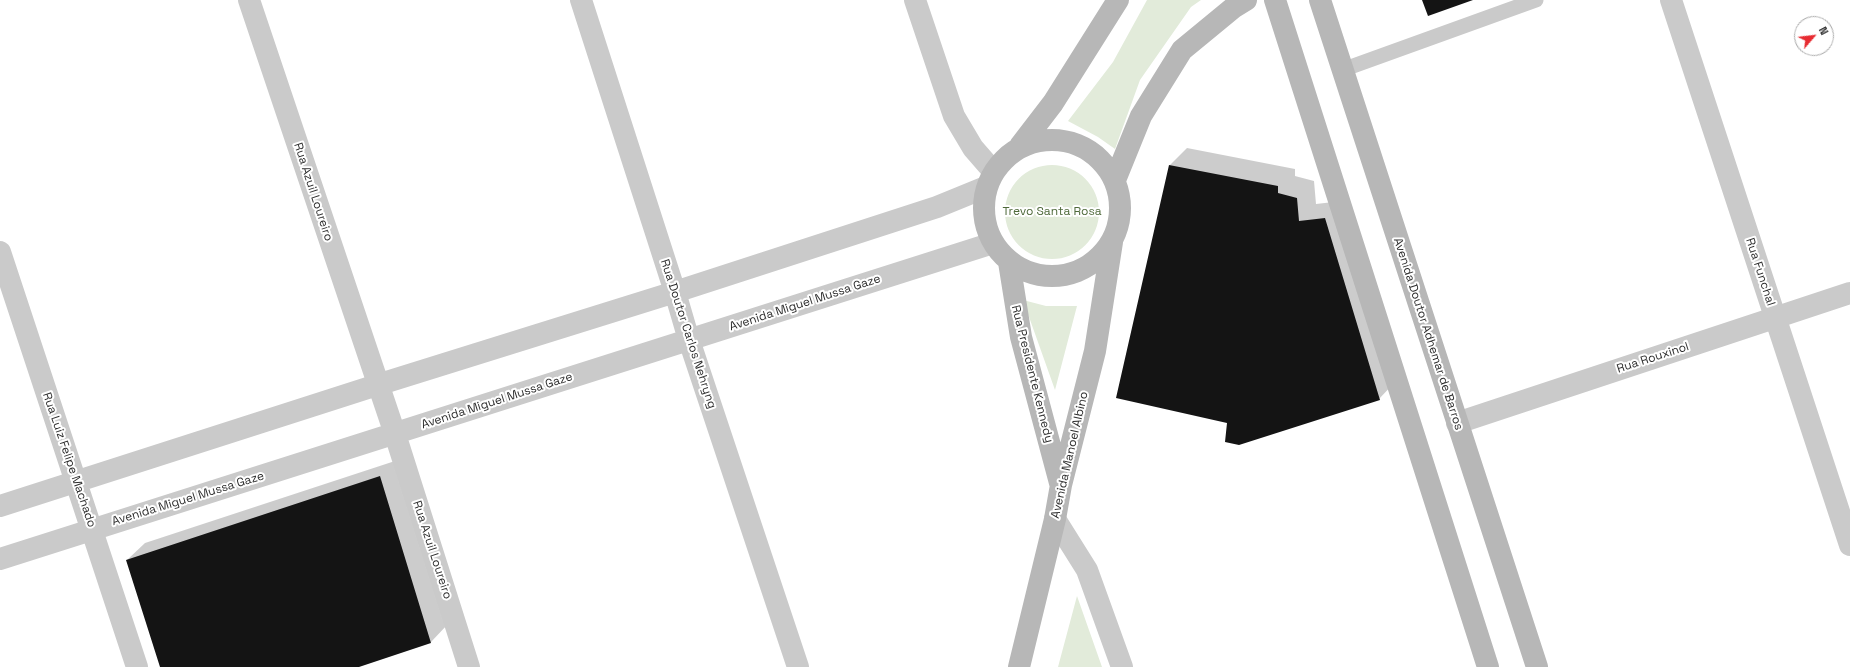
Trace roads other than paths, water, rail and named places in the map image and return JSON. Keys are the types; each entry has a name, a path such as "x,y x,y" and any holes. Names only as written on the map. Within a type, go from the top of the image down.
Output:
{"street":[{"name":"Rua Azuil Loureiro","path":"249,0 394,434 469,667"},
{"name":"Rua Doutor Carlos Nehryng","path":"581,0 689,340 798,667"},
{"path":"915,0 954,116 990,179"},
{"path":"1020,146 1041,139 1063,140 1085,147 1102,161 1114,180 1120,202 1119,224 1112,242 1100,258 1084,269 1065,275 1046,277 1026,272 1009,262 993,243 984,216 990,179 1005,157 1020,146 1054,103 1118,0"},
{"path":"1114,180 1141,116 1182,50 1233,8 1246,0"},
{"path":"1275,0 1488,667"},
{"name":"Avenida Doutor Adhemar de Barros","path":"1320,0 1537,667"},
{"name":"Rua Funchal","path":"1670,0 1850,545"},
{"path":"0,506 76,483 377,385 675,292 937,207 990,179"},
{"name":"Avenida Manoel Albino","path":"1019,667 1055,519 1061,485 1095,351 1112,242"},
{"name":"Avenida Miguel Mussa Gaze","path":"0,559 993,243"},
{"name":"Rua Luiz Felipe Machado","path":"0,252 138,667"},
{"name":"Rua Presidente Kennedy","path":"1009,262 1020,337 1061,485"},
{"name":"Rua Rouxinol","path":"1457,423 1850,293"},
{"path":"1055,519 1087,570 1122,667"}],"lane":[{"path":"1342,70 1536,0"}],"park label":[{"name":"Trevo Santa Rosa","path":"1052,212"}]}
